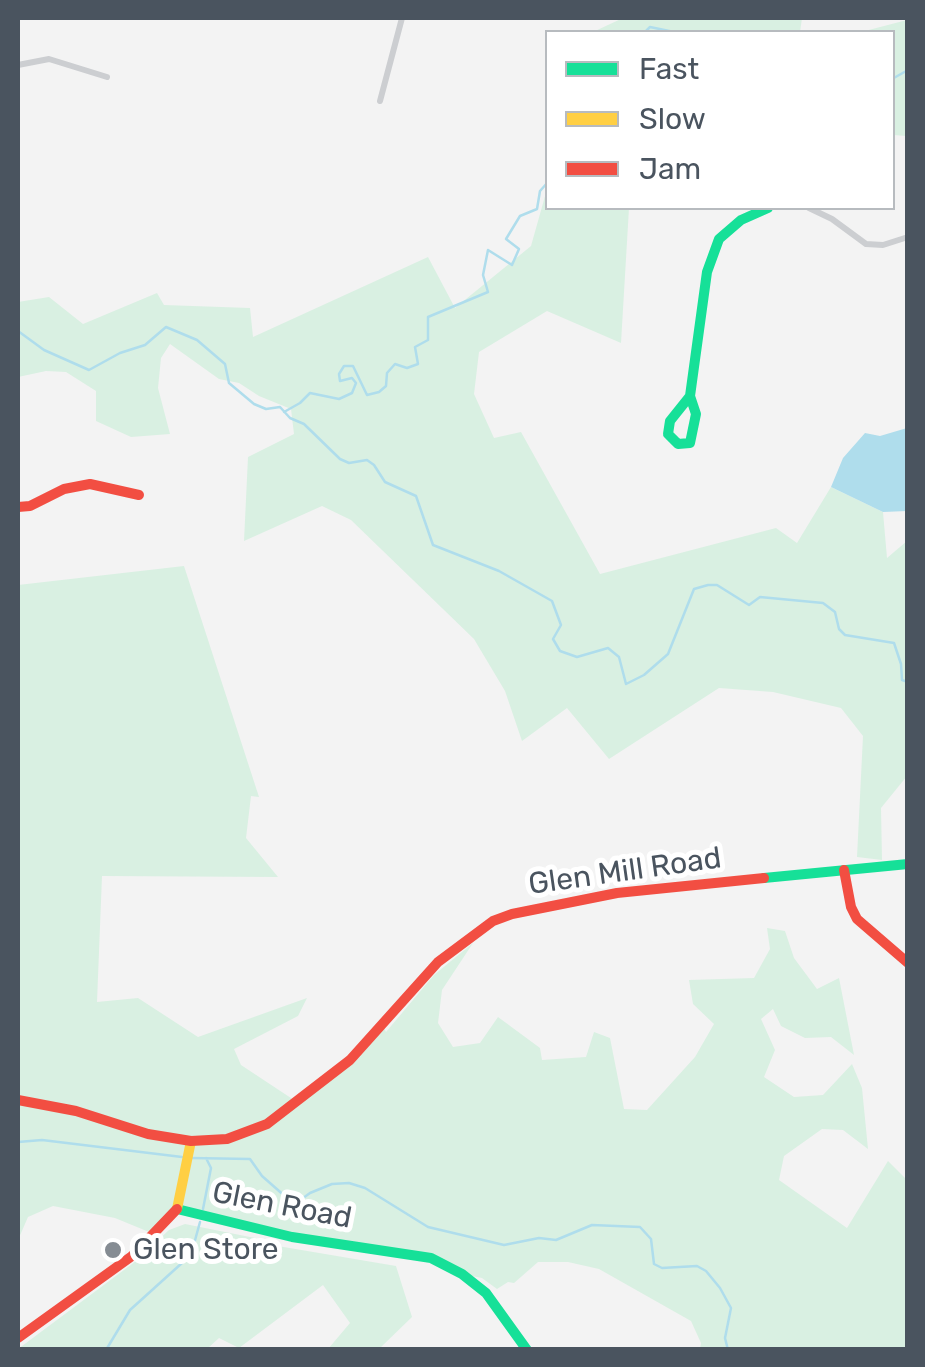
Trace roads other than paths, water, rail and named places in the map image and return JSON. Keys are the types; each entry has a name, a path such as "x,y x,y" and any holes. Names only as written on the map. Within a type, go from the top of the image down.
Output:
{"main road":[{"path":"690,396 707,272 719,239 741,220 764,210"},
{"path":"18,507 30,506 64,489 90,484 140,496"},
{"name":"Glen Mill Road","path":"191,1146 267,1124 350,1060 438,962 492,921 617,892 908,864"},
{"path":"844,870 851,907 858,918 908,963"},
{"name":"Glen Road","path":"18,1100 76,1110 191,1146 177,1209 292,1237 431,1258 462,1274 486,1293 527,1350"},
{"path":"18,1338 132,1256 177,1209"}],"street":[{"path":"380,101 402,18"},
{"path":"18,66 49,60 107,77"},
{"path":"812,210 866,244 882,245 908,237"}],"water":[{"path":"907,428 907,511 883,512 831,487 843,458 865,433 880,436"}],"waterway":[{"path":"647,30 664,30"},
{"path":"895,77 908,70"},
{"path":"284,412 310,393 339,399 352,393 356,383 352,378 340,381 344,366 353,366 367,395 386,386 387,373 395,364 407,368 418,364 415,347 428,340 428,317 488,292 483,275 488,250 512,265 519,249 506,239 520,216 537,209 545,185"},
{"path":"18,331 44,350 89,370 145,345 166,327 197,340 225,364 229,383 254,404 266,409 280,407 340,459 349,463 367,460 385,482 416,496 433,545 499,571 552,601 561,625 553,639 560,651 577,657 608,648 619,657 626,684 644,675 668,654 694,589 708,585 717,585 749,605 760,597 823,603 835,612 839,629 845,635 894,643 902,680 908,682"},
{"path":"18,1142 42,1140 182,1157"},
{"path":"190,1158 250,1159 287,1198 299,1201 332,1184 349,1183 365,1188 428,1227 504,1245 539,1238 556,1240 592,1225 640,1227 651,1239 654,1264 662,1268 697,1266 720,1288 731,1308 725,1338 728,1350"},
{"path":"203,1209 211,1168 206,1158"},
{"path":"106,1350 130,1310 182,1263 194,1244 200,1222"}],"place":[{"name":"Glen Store","path":"113,1250"}]}
